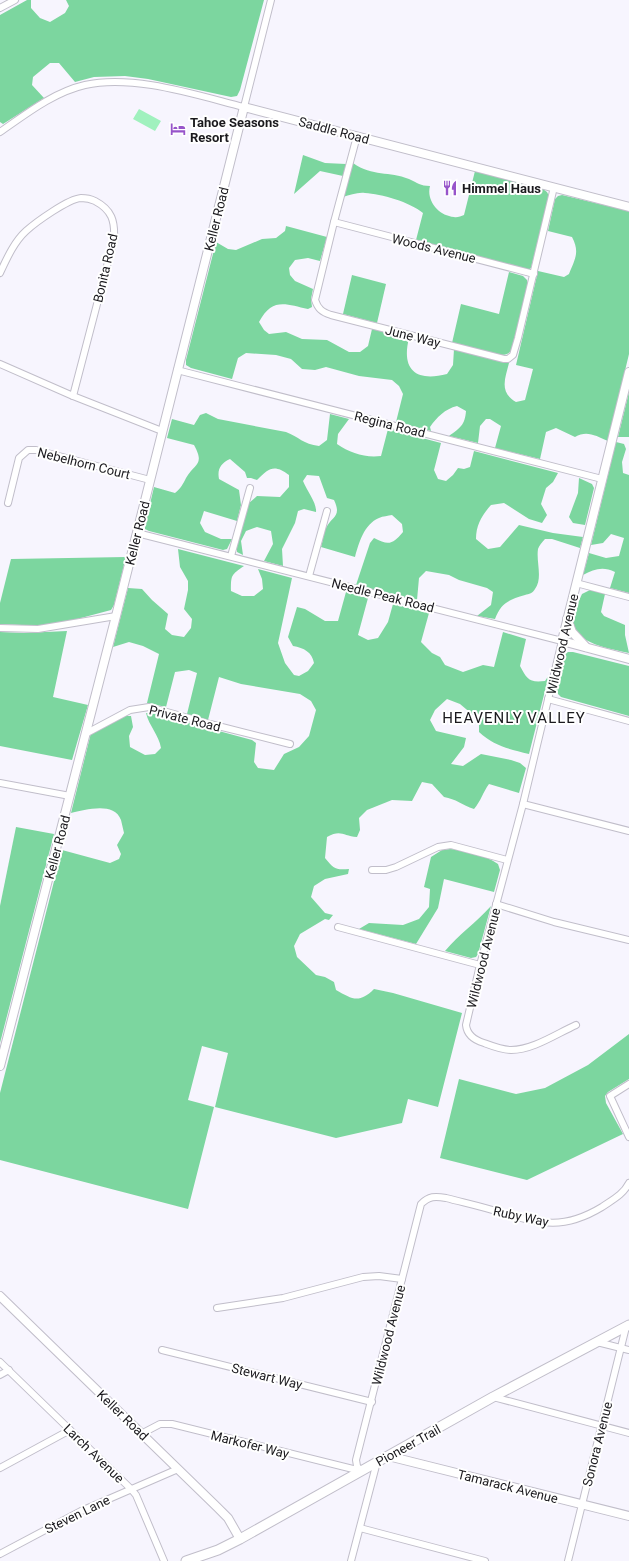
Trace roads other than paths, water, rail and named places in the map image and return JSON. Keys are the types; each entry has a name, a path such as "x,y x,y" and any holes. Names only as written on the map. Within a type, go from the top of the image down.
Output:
{"main road":[{"name":"Pioneer Trail","path":"186,1561 218,1550 240,1539 493,1397 628,1326"}],"street":[{"path":"0,8 15,0"},
{"name":"Keller Road","path":"0,1066 116,616 271,0"},
{"name":"Saddle Road","path":"0,132 39,105 84,85 104,82 127,82 149,85 244,107 629,207"},
{"name":"June Way","path":"357,136 315,300 317,306 322,312 331,315 508,359 513,355 518,338 554,187"},
{"name":"Bonita Road","path":"0,273 16,242 25,232 39,220 68,202 80,198 92,200 104,206 112,216 115,228 114,239 73,396"},
{"name":"Woods Avenue","path":"334,222 534,274"},
{"path":"0,364 73,396 162,431"},
{"name":"Regina Road","path":"177,370 602,479"},
{"name":"Wildwood Avenue","path":"576,1025 536,1044 522,1049 509,1050 479,1041 471,1037 467,1031 468,1012 523,804 567,619 629,372"},
{"name":"Nebelhorn Court","path":"8,503 19,458 28,450 42,451 150,480"},
{"path":"231,556 250,488"},
{"path":"308,576 327,511"},
{"name":"Needle Peak Road","path":"137,533 629,659"},
{"path":"576,583 629,597"},
{"path":"0,628 38,629 116,616"},
{"path":"567,619 572,632 589,648"},
{"path":"548,699 629,721"},
{"name":"Private Road","path":"85,734 130,710 149,707 290,744"},
{"path":"0,784 70,796"},
{"path":"523,804 629,831"},
{"path":"372,870 386,870 396,867 438,847 451,845 508,860"},
{"path":"496,904 554,922 629,940"},
{"path":"338,927 480,964"},
{"path":"629,1084 610,1096 629,1138"},
{"name":"Ruby Way","path":"426,1199 434,1196 446,1198 519,1218 538,1222 559,1223 573,1221 587,1216 617,1198 626,1190 629,1183"},
{"name":"Wildwood Avenue","path":"361,1471 356,1460 372,1402 418,1213 421,1204 426,1199"},
{"path":"217,1308 282,1298 363,1278 379,1276 402,1280"},
{"name":"Keller Road","path":"0,1296 228,1518 240,1539"},
{"name":"Sonora Avenue","path":"568,1561 621,1348 628,1326"},
{"path":"598,1342 629,1350"},
{"name":"Stewart Way","path":"162,1350 372,1402"},
{"name":"Larch Avenue","path":"0,1362 136,1495 164,1561"},
{"path":"0,1375 9,1370"},
{"path":"493,1397 629,1433"},
{"name":"Markofer Way","path":"141,1434 160,1424 172,1424 361,1471"},
{"path":"0,1468 70,1430"},
{"name":"Tamarack Avenue","path":"388,1456 629,1516"},
{"path":"351,1561 377,1462"},
{"name":"Steven Lane","path":"0,1554 59,1522 178,1469"},
{"path":"360,1528 485,1561"}],"place":[{"name":"Tahoe Seasons Resort","path":"178,129"},
{"name":"Himmel Haus","path":"450,188"}],"district":[{"name":"HEAVENLY VALLEY","path":"514,718"}]}
